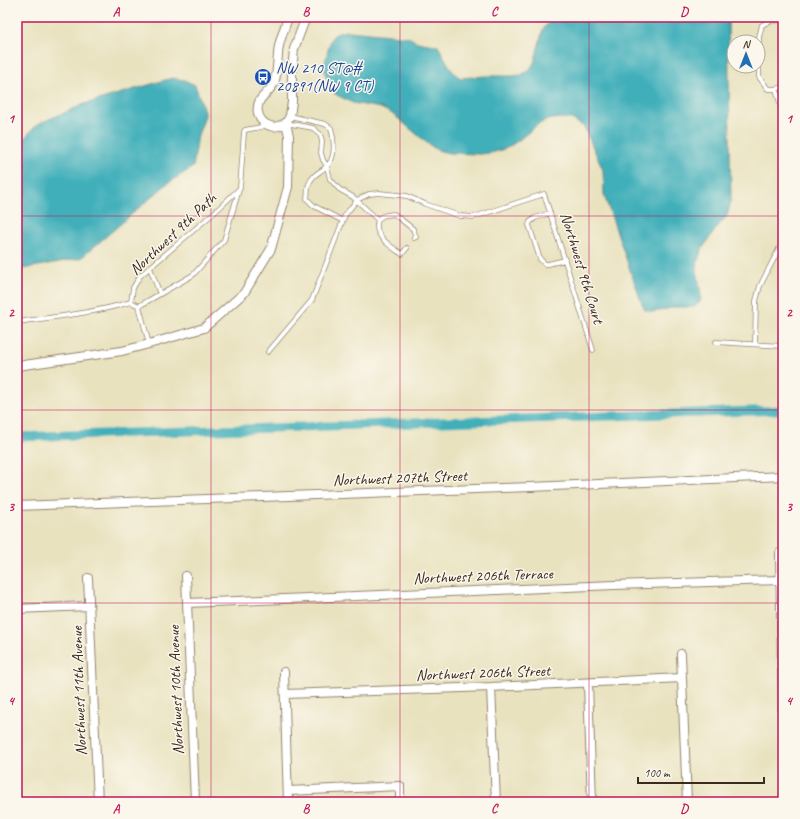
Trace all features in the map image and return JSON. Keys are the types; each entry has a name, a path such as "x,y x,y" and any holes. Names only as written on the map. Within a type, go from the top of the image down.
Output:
{"street":[{"path":"288,17 279,45 275,82 261,99 258,107 258,115 261,120 266,124 275,127 286,123 290,116 294,49 306,18"},
{"path":"17,366 122,351 204,328 244,293 271,249 288,187 289,136 286,123"},
{"name":"Northwest 207th Street","path":"17,506 539,487 783,476"},
{"path":"780,553 783,728"},
{"name":"Northwest 10th Avenue","path":"186,576 195,802"},
{"name":"Northwest 11th Avenue","path":"88,578 98,802"},
{"name":"Northwest 206th Terrace","path":"187,603 614,585 780,580"},
{"path":"17,609 90,606"},
{"path":"681,654 687,802"},
{"path":"284,672 288,802"},
{"name":"Northwest 206th Street","path":"285,694 491,687 682,678"},
{"path":"588,682 592,802"},
{"path":"491,687 496,802"},
{"path":"288,791 400,786 400,802"}],"lane":[{"path":"296,17 306,18"},
{"path":"783,20 770,21 762,25 759,37 759,77 768,89 783,87"},
{"path":"776,89 783,113"},
{"path":"290,116 325,124 331,128 334,140 333,156 328,166 314,175 308,185 308,199 314,206 342,221"},
{"path":"286,123 314,128 320,134 322,141 321,154 328,166 330,178 339,189 357,200 378,220"},
{"name":"Northwest 9th Path","path":"139,306 193,275 224,240 240,188 244,132 245,130 266,124"},
{"name":"Northwest 9th Path","path":"131,302 133,288 140,276 216,211 240,188"},
{"name":"Northwest 9th Court","path":"357,200 369,194 379,193 407,196 460,216 474,217 544,194 593,350"},
{"path":"268,352 312,300 342,221 357,200"},
{"path":"550,213 534,218 530,222 540,259 545,264 565,260"},
{"path":"407,248 402,254 389,245 379,235 376,228 378,220 383,216 394,214 413,229 416,237 414,238"},
{"path":"755,344 756,302 760,286 783,241"},
{"path":"150,268 160,294"},
{"path":"17,322 78,314 131,302 139,306 149,344"},
{"path":"716,342 783,346"}],"water":[{"path":"578,17 728,17 728,34 726,34 726,74 729,74 731,201 727,216 702,249 698,260 697,269 701,296 700,302 694,307 676,307 653,312 645,310 604,195 603,170 584,127 572,119 559,118 547,120 537,125 507,148 491,153 449,153 437,150 393,114 381,108 353,103 335,94 326,77 324,67 330,42 333,36 339,32 349,31 409,37 419,42 438,46 451,69 461,78 521,75 529,70 534,63 543,29 549,22"},
{"path":"172,78 184,80 195,85 205,116 198,135 193,167 168,183 81,258 17,270 17,166 24,158 23,143 26,136 38,124 85,104"}],"waterway":[{"path":"17,437 783,410"}],"place":[{"name":"NW 210 ST@# 20891(NW 9 CT)","path":"263,77"}]}
